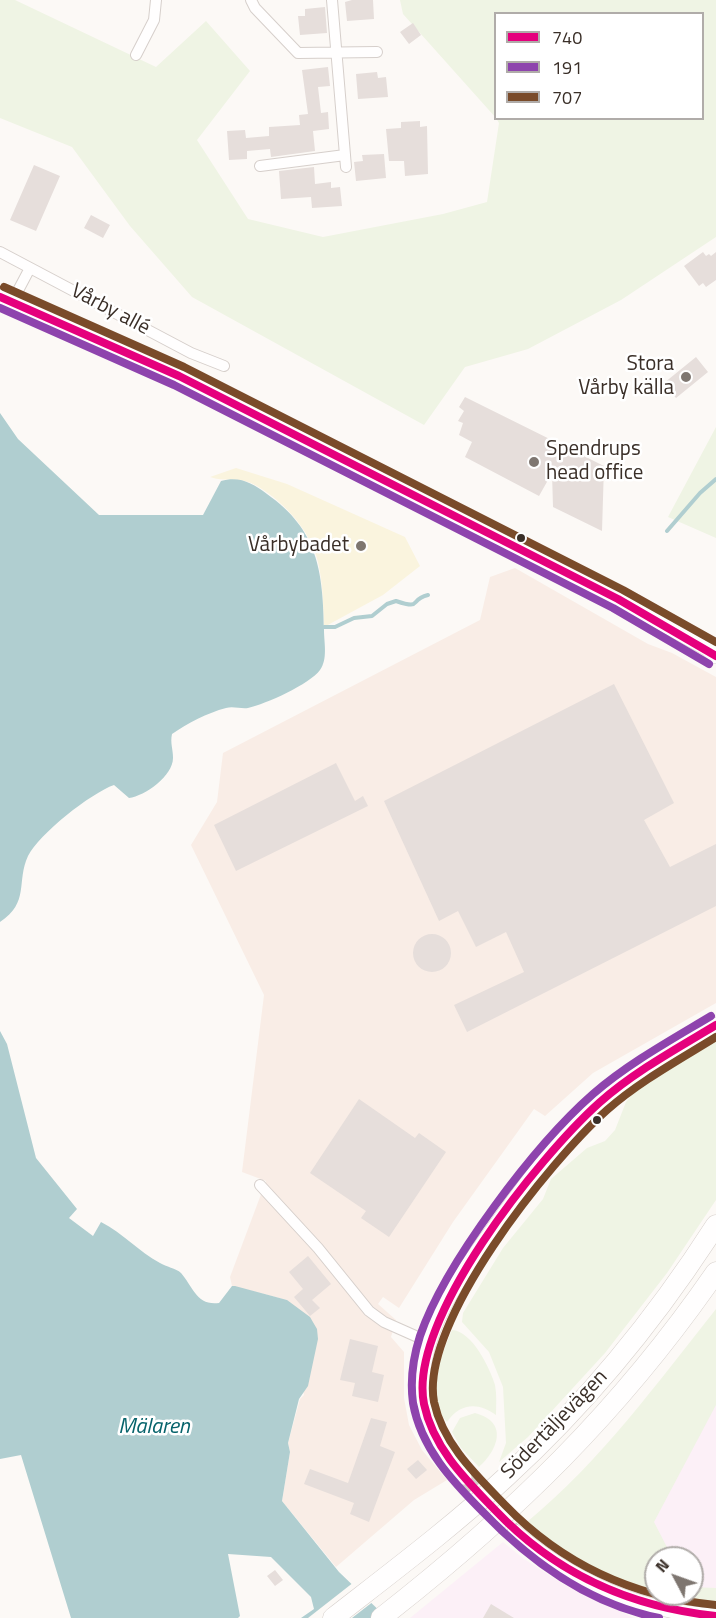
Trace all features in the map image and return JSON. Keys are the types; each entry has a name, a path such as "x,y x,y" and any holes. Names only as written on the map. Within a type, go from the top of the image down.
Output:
{"highway":[{"name":"Södertäljevägen","path":"333,1618 507,1476 567,1417 616,1362 675,1287 716,1225"},
{"name":"Södertäljevägen","path":"381,1618 526,1497 584,1438 636,1378 716,1272"}],"street":[{"path":"136,55 154,20 156,0"},
{"path":"251,0 255,8 298,53 377,52"},
{"path":"332,0 346,167"},
{"path":"260,166 345,155"},
{"name":"Vårby allé","path":"0,252 190,353 224,366"},
{"name":"Vårby allé","path":"30,268 6,299 179,376 618,599 708,649 716,656"},
{"path":"464,1477 440,1443 424,1406 422,1376 429,1342 440,1315 462,1276 550,1154 617,1088 716,1025"},
{"path":"260,1185 318,1248 369,1311 384,1322 429,1342"},
{"path":"515,1532 558,1564 625,1598 663,1609 716,1616"}],"shaded area":[{"path":"515,568 648,644 672,653 716,677 716,1003 593,1073 545,1116 534,1109 453,1222 399,1308 383,1297 378,1304 396,1320 391,1337 404,1352 404,1398 409,1425 422,1450 447,1480 414,1500 336,1567 282,1501 290,1452 288,1443 300,1399 304,1395 287,1300 232,1286 230,1277 266,1181 242,1172 264,995 191,845 217,802 223,753 480,620 490,577"},
{"path":"716,1345 716,1602 704,1600 704,1546 644,1546 644,1590 629,1586"},
{"path":"503,1542 524,1559 563,1584 634,1618 410,1618"}],"green space":[{"path":"0,0 15,0 156,67 206,21 250,71 197,140 248,219 323,237 443,214 487,202 499,123 497,120 704,120 704,12 494,12 494,116 403,14 400,0 716,0 716,237 621,300 528,349 465,367 424,425 192,297 130,226 72,147 0,118"},
{"path":"716,427 716,538 668,517"},
{"path":"716,1039 716,1200 667,1273 605,1353 528,1437 499,1462 506,1443 503,1387 489,1352 462,1322 463,1313 503,1248 543,1199 551,1179 587,1148 605,1141 615,1130 626,1102 633,1093"},
{"path":"716,1309 716,1405 654,1522 666,1546 644,1546 644,1590 605,1577 566,1559 527,1522 604,1447"},
{"path":"452,1330 459,1332 473,1343 489,1369 495,1385 496,1415 483,1408 470,1406 458,1411 447,1422 440,1412 436,1389 437,1376"},
{"path":"475,1413 486,1417 493,1423 497,1437 491,1453 479,1467 461,1448 452,1432 460,1418"},
{"path":"704,1588 716,1588 716,1602 704,1600"}],"sand":[{"name":"Vårbybadet","path":"236,468 287,484 405,537 420,566 383,595 324,627 320,570 309,538 293,516 262,489 246,481 210,477"}],"water":[{"path":"0,413 18,439 99,515 203,515 221,481 234,479 246,482 267,494 297,522 314,553 322,589 325,651 320,670 298,687 256,706 229,707 212,713 172,734 172,765 163,778 150,789 129,798 114,785 92,796 66,815 43,837 28,856 19,899 15,907 0,922"},
{"name":"Mälaren","path":"0,1031 7,1044 36,1158 77,1209 69,1218 93,1236 101,1222 109,1226 152,1259 179,1271 200,1299 205,1302 219,1303 232,1286 235,1286 287,1300 310,1317 317,1329 318,1339 308,1386 299,1399 288,1443 290,1452 282,1501 339,1572 387,1618 301,1618 314,1609 311,1597 271,1557 228,1554 240,1616 238,1618 71,1618 21,1455 0,1459"}],"pier":[{"path":"354,1582 374,1601 352,1618 308,1618"}],"building":[{"path":"373,0 374,19 347,21 345,2"},
{"path":"325,7 327,33 300,35 298,16 305,16 305,9"},
{"path":"413,23 421,35 409,44 400,32"},
{"path":"328,67 330,86 318,87 321,113 328,112 329,129 313,131 315,151 271,157 270,149 247,151 247,159 229,160 227,131 245,130 246,138 269,136 269,127 300,125 299,115 308,114 302,70"},
{"path":"377,72 378,78 386,77 388,97 358,99 356,74"},
{"path":"420,121 420,127 427,126 428,174 405,176 404,161 389,161 386,129 401,128 401,122"},
{"path":"384,154 386,178 356,181 354,162 363,161 362,155"},
{"path":"34,165 60,176 36,231 10,220"},
{"path":"314,167 315,184 331,182 331,188 340,187 342,206 312,208 311,197 281,199 279,171"},
{"path":"91,215 110,225 103,238 84,228"},
{"path":"703,252 706,256 709,254 711,256 716,252 716,280 706,287 703,283 699,286 684,266"},
{"name":"Stora Vårby källa","path":"696,357 708,372 676,398 664,383"},
{"name":"Spendrups head office","path":"465,397 604,466 602,531 553,507 552,473 539,496 465,457 472,442 459,435 463,423 458,421 464,411 459,407"},
{"path":"614,684 674,803 644,820 670,867 716,844 716,906 467,1032 454,1005 524,972 506,932 476,947 458,911 439,921 384,801"},
{"path":"336,763 355,801 363,796 368,806 236,871 214,825"},
{"path":"432,934 439,935 445,940 450,946 450,960 445,966 439,971 432,972 425,971 419,966 414,960 413,953 414,946 419,940 425,935"},
{"path":"359,1099 415,1138 419,1133 446,1152 389,1237 361,1218 366,1211 310,1173"},
{"path":"308,1256 331,1284 312,1300 320,1308 310,1316 294,1297 303,1289 289,1272"},
{"path":"350,1339 378,1346 372,1372 384,1375 378,1402 352,1396 355,1383 340,1380"},
{"path":"371,1418 387,1422 380,1446 395,1452 369,1522 350,1514 354,1503 304,1484 310,1469 348,1483"},
{"path":"418,1460 427,1470 416,1479 407,1469"},
{"path":"275,1570 283,1580 275,1586 267,1576"},
{"path":"491,1604 514,1618 483,1618"}],"waterway":[{"path":"667,531 700,493 716,479"},
{"path":"324,627 335,627 354,618 372,616 387,604 396,601 410,605 428,595"}],"tunnel":[{"path":"464,1477 515,1532"}],"transit line":[{"name":"707","path":"4,287 184,367 623,590 716,642"},
{"name":"740","path":"0,297 179,376 618,599 716,656"},
{"name":"191","path":"0,308 174,385 613,608 709,664"},
{"name":"191","path":"659,1618 609,1603 563,1579 521,1548 483,1512 449,1476 423,1435 413,1403 413,1370 420,1336 449,1275 494,1207 545,1143 593,1094 621,1072 711,1016"},
{"name":"740","path":"716,1025 641,1071 612,1092 544,1161 483,1242 456,1286 436,1329 424,1369 424,1404 428,1420 443,1449 473,1487 519,1533 569,1570 596,1584 654,1605 716,1616"},
{"name":"707","path":"716,1037 646,1080 607,1110 554,1166 523,1204 467,1288 447,1330 435,1369 434,1402 445,1432 462,1458 505,1505 551,1545 576,1561 628,1586 686,1601 716,1605"}],"place":[{"name":"Stora Vårby källa","path":"686,377"},
{"name":"Spendrups head office","path":"534,462"},
{"name":"Vårbybadet","path":"361,546"}]}
